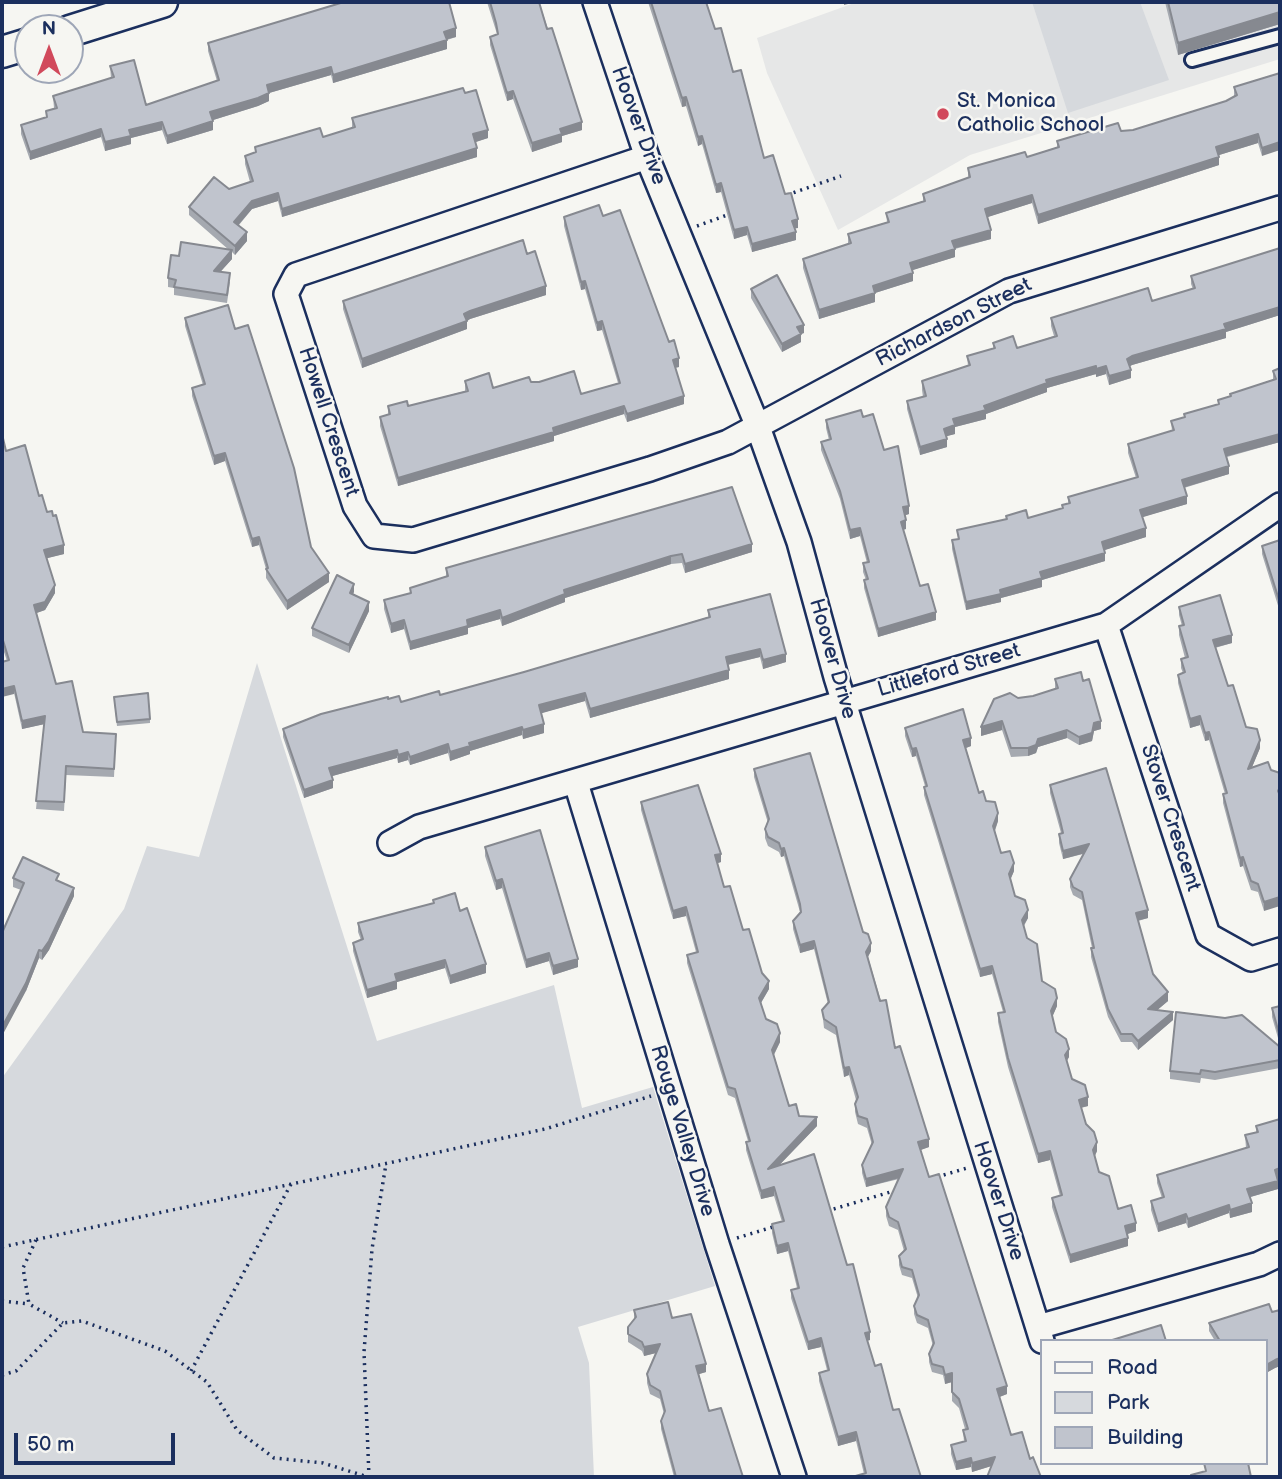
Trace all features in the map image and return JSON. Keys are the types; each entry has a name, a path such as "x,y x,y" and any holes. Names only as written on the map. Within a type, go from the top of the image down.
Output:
{"street":[{"path":"84,26 162,2"},
{"name":"Hoover Drive","path":"595,2 647,158 758,427 799,542 844,700 1040,1334 1259,1264 1280,1254"},
{"name":"Howell Crescent","path":"647,158 296,275 286,294 355,506 374,536 413,540 650,469 728,442 758,427"},
{"name":"Richardson Street","path":"758,427 1009,291 1280,208"},
{"name":"Littleford Street","path":"390,843 419,827 1106,625 1280,505"},
{"name":"Stover Crescent","path":"1106,625 1208,935 1251,959 1280,950"},
{"name":"Rouge Valley Drive","path":"576,783 717,1244 794,1477"}],"lane":[{"path":"1192,60 1280,36"}],"path":[{"path":"779,197 841,176"},
{"path":"679,232 742,210"},
{"path":"2,1247 545,1129 670,1090"},
{"path":"936,1178 986,1162"},
{"path":"2,1301 29,1304 63,1323 82,1321 165,1351 207,1382 237,1430 274,1458 323,1463 369,1477 364,1352 372,1249 386,1164"},
{"path":"191,1371 291,1184"},
{"path":"822,1212 898,1189"},
{"path":"717,1244 784,1224"},
{"path":"29,1304 23,1268 36,1239"},
{"path":"2,1375 16,1371 63,1323"}],"shaded area":[{"name":"St. Monica Catholic School","path":"857,2 1280,2 1280,59 970,155 838,230 767,73 757,38"}],"green space":[{"path":"1032,2 1140,2 1169,80 1068,113"},
{"path":"257,663 377,1041 554,985 582,1108 653,1087 715,1286 578,1327 589,1363 594,1477 2,1477 2,1078 124,909 147,846 199,857"}],"building":[{"path":"344,2 449,2 456,28 444,32 447,40 333,75 331,67 267,85 269,93 210,112 213,121 167,136 162,122 129,130 131,136 105,142 101,129 30,152 21,125 47,117 46,111 57,108 53,96 114,77 110,66 134,60 146,105 219,80 208,43"},
{"path":"490,2 539,2 547,29 552,28 582,122 560,129 562,134 532,143 513,91 507,93 490,37 498,34"},
{"path":"651,2 706,2 715,29 721,28 733,72 741,70 764,158 773,155 785,194 791,193 798,219 792,221 796,232 752,244 747,227 734,230 721,183 716,185 702,136 698,137 686,97 682,98"},
{"path":"1168,2 1280,2 1280,12 1178,43"},
{"path":"1280,73 1280,142 1262,148 1258,134 1216,147 1219,157 1038,215 1032,195 985,209 991,230 952,241 955,249 910,263 913,273 873,286 875,293 819,310 803,259 851,243 848,234 889,222 886,213 925,201 923,194 970,177 968,168 1025,152 1027,157 1059,147 1057,141 1118,123 1121,131 1133,130 1226,101 1237,95 1234,87"},
{"path":"463,88 465,93 476,90 488,130 473,134 477,148 282,209 278,193 252,201 234,222 247,232 235,246 189,207 214,177 229,189 253,181 245,156 256,152 255,147 320,128 323,137 355,127 352,118"},
{"path":"599,205 603,216 620,210 669,342 674,340 679,358 673,360 684,396 627,414 624,406 553,428 554,432 398,478 380,417 390,414 388,406 407,401 408,406 468,391 465,381 489,373 493,388 529,377 531,382 539,382 574,371 581,394 620,383 602,321 597,323 585,281 581,282 564,217"},
{"path":"523,240 527,254 535,251 546,286 470,311 464,314 467,321 362,359 343,301"},
{"path":"181,242 232,250 214,271 230,273 227,295 174,287 176,280 168,278 171,255 179,256"},
{"path":"1280,248 1280,307 1224,324 1226,329 1132,356 1127,359 1131,370 1109,376 1106,366 1096,369 1096,366 1046,380 1047,383 984,406 986,410 953,419 955,425 944,429 947,439 920,447 907,401 926,396 922,381 970,365 967,356 995,348 993,343 1013,336 1017,348 1057,336 1051,318 1148,288 1152,301 1195,288 1191,276"},
{"path":"777,275 804,325 797,327 801,334 782,344 751,289"},
{"path":"228,305 235,329 248,325 294,468 311,547 329,573 287,601 266,569 268,568 259,537 252,539 225,453 214,456 192,388 205,384 185,318"},
{"path":"1280,368 1280,434 1224,449 1229,466 1182,480 1187,496 1140,510 1146,528 1102,542 1105,553 1040,572 1042,578 1000,590 1001,594 966,602 952,540 959,539 957,530 1007,519 1006,516 1026,510 1028,518 1063,508 1062,505 1070,503 1068,497 1138,477 1128,444 1174,430 1171,421 1185,417 1184,414 1219,404 1218,400 1231,396 1230,394 1276,379 1273,371"},
{"path":"861,410 863,417 873,414 884,450 898,446 909,506 903,507 906,520 901,522 920,586 928,584 936,612 878,629 864,580 868,579 863,563 869,562 860,528 850,530 840,491 821,442 831,439 826,420"},
{"path":"2,434 6,451 25,445 39,496 42,495 47,512 52,511 53,516 56,515 64,545 44,550 55,585 45,602 34,605 56,684 72,681 83,732 116,734 114,769 66,766 64,802 36,801 45,716 22,721 14,686 2,689 2,662 9,660 2,637"},
{"path":"732,487 752,544 685,564 682,554 671,556 564,590 565,594 502,618 500,610 467,620 468,626 410,642 404,620 391,624 384,600 411,593 410,588 448,576 446,568"},
{"path":"1280,540 1280,603 1262,546"},
{"path":"337,575 354,584 350,593 369,602 349,645 312,628"},
{"path":"770,594 786,654 763,660 760,649 726,657 729,670 590,709 585,693 539,705 544,724 523,730 522,727 469,743 470,746 450,752 448,744 410,757 408,752 398,755 397,750 329,768 333,780 304,790 283,729 321,714 388,697 399,696 401,702 439,691 440,695 524,672 710,617 708,610"},
{"path":"1220,595 1232,635 1213,640 1228,686 1233,685 1246,727 1257,729 1260,740 1248,769 1268,762 1271,770 1280,773 1280,897 1264,902 1258,884 1251,881 1243,857 1240,858 1223,794 1227,793 1209,732 1205,733 1200,716 1190,719 1178,675 1185,672 1181,659 1188,657 1179,626 1184,625 1179,607"},
{"path":"1081,672 1083,681 1089,679 1101,721 1094,723 1092,733 1079,737 1067,730 1038,739 1036,745 1028,748 1011,748 1002,721 981,727 994,699 1010,693 1018,698 1033,696 1058,688 1055,679"},
{"path":"148,693 150,719 117,722 114,697"},
{"path":"963,709 971,738 963,740 979,793 983,791 986,801 995,802 998,813 993,826 1001,853 1010,851 1014,863 1009,874 1015,896 1025,900 1028,910 1022,920 1027,938 1037,944 1042,981 1055,989 1057,998 1051,1011 1056,1032 1066,1039 1069,1049 1065,1055 1072,1079 1085,1085 1088,1097 1079,1100 1086,1124 1094,1132 1097,1142 1093,1150 1099,1172 1109,1176 1118,1209 1131,1205 1136,1223 1125,1226 1128,1238 1070,1255 1052,1198 1062,1195 1050,1151 1038,1154 1008,1058 998,1013 1005,1012 992,966 980,969 924,787 927,786 916,748 912,749 905,728"},
{"path":"810,753 863,932 868,934 871,943 866,952 880,1001 886,1000 895,1048 900,1046 929,1139 918,1142 929,1177 939,1174 1007,1386 997,1389 1011,1435 1022,1432 1030,1459 1033,1457 1041,1477 987,1477 995,1457 972,1463 971,1458 956,1462 951,1445 966,1441 963,1430 968,1429 959,1399 952,1392 952,1373 945,1375 943,1367 932,1364 929,1354 934,1343 928,1320 917,1315 914,1306 919,1295 912,1270 902,1267 899,1256 906,1249 898,1222 889,1217 886,1207 903,1169 866,1179 862,1165 873,1142 867,1119 858,1116 855,1104 858,1097 849,1067 844,1068 836,1027 824,1019 822,1010 829,1002 814,941 800,945 793,921 801,912 800,904 784,848 781,849 779,843 768,837 765,829 769,819 754,769"},
{"path":"1106,768 1148,910 1136,913 1153,974 1168,992 1148,1009 1173,1012 1138,1041 1132,1034 1121,1034 1108,1009 1091,948 1094,948 1082,892 1073,887 1070,879 1089,844 1063,851 1059,834 1063,833 1050,785"},
{"path":"698,785 721,854 715,855 724,887 730,886 743,930 749,929 762,973 769,981 759,998 766,1019 777,1024 780,1033 772,1050 789,1106 796,1104 799,1116 817,1117 768,1169 814,1154 847,1265 853,1264 870,1332 865,1333 875,1366 881,1364 893,1410 899,1409 921,1477 852,1477 866,1473 856,1432 838,1437 819,1373 829,1370 821,1338 808,1342 791,1290 799,1288 788,1243 777,1246 772,1224 784,1221 774,1187 761,1191 746,1142 750,1141 735,1089 728,1087 687,955 698,952 686,907 673,911 641,802"},
{"path":"540,830 578,959 553,966 549,953 526,960 502,879 496,881 485,847"},
{"path":"23,857 59,874 56,880 74,888 49,941 42,951 39,950 26,983 2,1027 2,933 24,883 13,878"},
{"path":"455,893 460,911 467,908 486,964 450,976 445,960 395,974 397,981 367,990 353,943 363,939 358,923 434,903 433,900"},
{"path":"1280,1006 1280,1037 1272,1008"},
{"path":"1176,1012 1225,1018 1242,1015 1280,1047 1280,1060 1215,1072 1201,1070 1200,1074 1170,1071"},
{"path":"1280,1119 1280,1168 1275,1170 1278,1181 1247,1189 1252,1203 1230,1210 1229,1205 1188,1219 1186,1214 1158,1224 1151,1201 1164,1197 1157,1175 1249,1147 1245,1135 1258,1132 1256,1126"},
{"path":"668,1302 672,1318 691,1314 706,1364 696,1366 709,1411 721,1408 743,1477 676,1477 661,1421 665,1411 660,1391 650,1385 647,1374 660,1344 644,1347 642,1342 628,1334 628,1327 636,1317 634,1310"},
{"path":"1269,1304 1272,1312 1280,1310 1280,1358 1268,1364 1268,1339 1219,1339 1209,1323"},
{"path":"1161,1325 1165,1339 1116,1339"},
{"path":"1204,1465 1248,1465 1251,1477 1191,1477 1206,1471"}],"place":[{"name":"St. Monica Catholic School","path":"943,114"}]}
